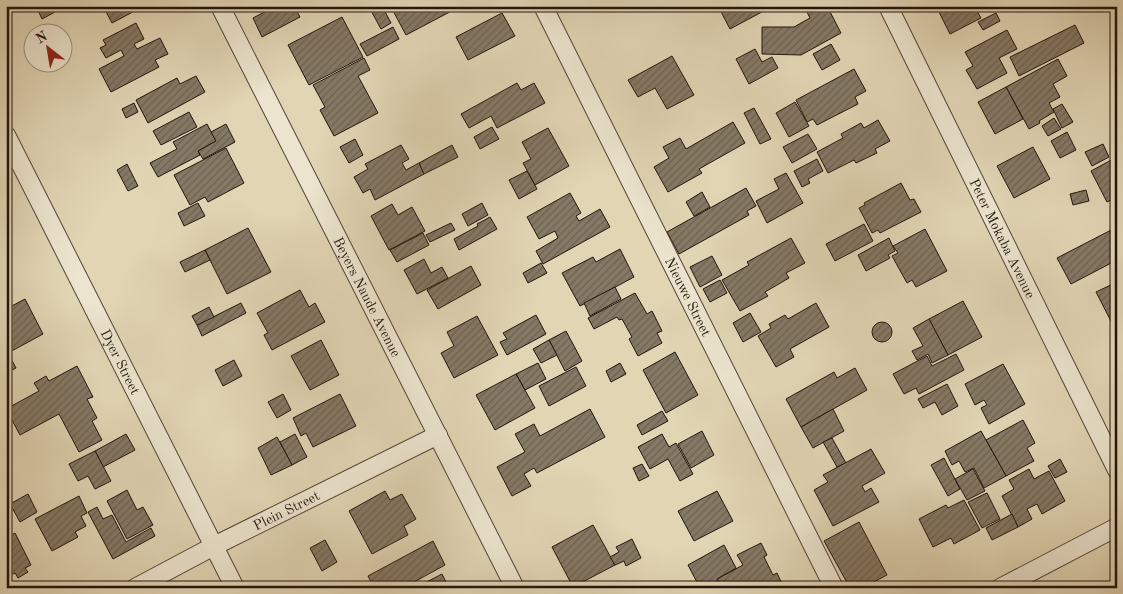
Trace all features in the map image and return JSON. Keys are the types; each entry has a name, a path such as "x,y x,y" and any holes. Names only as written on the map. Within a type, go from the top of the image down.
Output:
{"street":[{"name":"Beyers Naude Avenue","path":"220,6 515,588"},
{"name":"Nieuwe Street","path":"543,6 834,588"},
{"name":"Peter Mokaba Avenue","path":"888,6 1117,470"},
{"name":"Dyer Street","path":"6,135 235,588"},
{"name":"Plein Street","path":"135,588 214,546 438,435"},
{"path":"1000,588 1117,527"}],"building":[{"path":"36,6 52,6 55,12 42,19"},
{"path":"103,6 144,6 112,23"},
{"path":"276,6 294,6 300,17 262,37 253,18"},
{"path":"382,6 391,23 381,29 369,7"},
{"path":"461,6 406,35 391,7"},
{"path":"718,6 773,6 730,29"},
{"path":"804,6 827,6 841,33 801,55 762,54 762,27 794,27 810,18"},
{"path":"936,6 974,6 981,18 950,34"},
{"path":"502,13 515,36 468,60 456,37"},
{"path":"996,13 1000,21 983,30 978,22"},
{"path":"342,17 363,57 309,85 288,45"},
{"path":"136,23 144,39 134,44 137,49 160,38 168,54 155,60 159,67 111,92 99,69 124,56 121,50 106,58 100,48 106,45 103,40"},
{"path":"1075,25 1084,43 1019,76 1010,57"},
{"path":"393,27 399,39 367,56 360,44"},
{"path":"1007,30 1017,49 999,58 1007,73 977,89 966,70 973,66 965,52"},
{"path":"831,44 840,60 822,70 813,54"},
{"path":"755,49 762,62 772,57 778,68 749,84 736,59"},
{"path":"672,56 694,95 667,109 655,88 638,97 628,80"},
{"path":"364,58 370,70 358,76 378,113 334,136 320,110 325,107 313,85"},
{"path":"1058,59 1067,76 1053,84 1060,97 1049,103 1054,112 1029,129 1006,87"},
{"path":"854,69 866,91 855,97 858,104 817,125 813,119 807,122 796,100"},
{"path":"196,76 205,92 148,123 136,100 177,78 180,84"},
{"path":"517,83 521,90 534,83 545,103 497,128 491,116 469,128 461,114"},
{"path":"1006,87 1023,119 995,134 978,102"},
{"path":"795,102 809,126 789,137 776,113"},
{"path":"134,103 138,112 126,118 122,109"},
{"path":"1062,104 1073,122 1062,128 1053,109"},
{"path":"754,108 771,139 760,144 744,113"},
{"path":"189,112 197,127 161,145 153,131"},
{"path":"1054,118 1061,129 1048,136 1042,126"},
{"path":"878,120 890,141 875,149 877,153 856,163 854,160 828,173 817,152 843,138 841,134 861,123 864,128"},
{"path":"733,122 745,143 699,169 702,173 668,192 654,167 669,158 663,147 680,138 686,149"},
{"path":"207,124 216,141 198,151 200,155 158,177 150,163 177,149 173,142"},
{"path":"226,124 235,142 203,159 198,151 216,141 211,132"},
{"path":"492,127 499,139 480,149 474,137"},
{"path":"548,128 569,166 535,185 523,163 531,159 522,142"},
{"path":"1067,132 1076,150 1060,158 1051,141"},
{"path":"808,134 817,149 792,163 783,147"},
{"path":"355,139 363,155 349,163 340,147"},
{"path":"1103,144 1109,157 1092,166 1085,152"},
{"path":"401,145 409,159 402,163 406,170 419,163 424,174 375,200 370,189 363,193 354,177 368,169 365,164"},
{"path":"452,145 458,157 424,174 419,163"},
{"path":"1033,147 1050,179 1014,198 997,166"},
{"path":"226,148 244,183 208,202 205,197 190,205 174,175"},
{"path":"1117,157 1117,197 1107,202 1091,171"},
{"path":"817,159 823,171 808,179 810,183 802,187 794,171"},
{"path":"127,164 138,186 128,191 117,170"},
{"path":"527,171 537,189 519,199 509,180"},
{"path":"786,173 803,203 767,223 756,201 779,189 774,179"},
{"path":"901,183 910,200 914,199 921,212 880,233 878,230 872,233 859,208 865,205 864,203"},
{"path":"746,188 756,206 747,211 749,215 679,254 667,232"},
{"path":"1086,190 1089,201 1073,205 1070,194"},
{"path":"702,192 710,207 694,216 686,202"},
{"path":"570,193 581,213 576,216 579,221 600,209 610,227 543,264 536,251 558,238 555,231 539,239 527,217"},
{"path":"198,203 205,216 184,226 178,213"},
{"path":"482,203 488,215 468,226 462,214"},
{"path":"392,204 398,215 412,207 425,231 389,250 371,216"},
{"path":"490,217 497,229 459,250 454,239"},
{"path":"451,223 455,230 430,242 426,235"},
{"path":"864,224 873,241 835,261 826,244"},
{"path":"1117,227 1117,260 1071,284 1057,258"},
{"path":"248,228 271,272 227,294 205,250"},
{"path":"925,229 947,271 916,287 912,280 907,283 892,256 898,253 893,246"},
{"path":"423,233 429,245 397,262 390,250"},
{"path":"791,238 805,263 786,273 789,278 765,292 768,296 740,311 722,280 749,265 747,262"},
{"path":"889,238 895,251 888,255 890,258 866,271 858,255"},
{"path":"620,249 634,277 580,306 562,273 593,257 596,262"},
{"path":"205,250 210,260 185,272 180,262"},
{"path":"712,256 722,275 700,287 690,267"},
{"path":"424,259 431,273 442,267 448,278 417,294 404,270"},
{"path":"541,263 547,273 528,283 523,273"},
{"path":"471,266 481,285 438,309 427,290"},
{"path":"720,280 727,293 710,302 703,289"},
{"path":"1117,282 1117,328 1115,329 1096,292"},
{"path":"615,287 621,299 590,316 584,303"},
{"path":"300,290 309,307 315,303 325,322 272,350 264,335 268,333 257,313"},
{"path":"635,293 647,314 652,311 662,331 657,333 662,343 638,356 629,339 632,337 622,319 619,320 617,317 594,329 588,318"},
{"path":"25,299 43,334 8,353 16,368 6,373 6,309"},
{"path":"963,301 982,337 948,355 929,319"},
{"path":"241,303 246,313 202,336 197,325"},
{"path":"816,303 829,327 790,349 794,357 776,367 758,336 771,328 769,324 785,315 788,319"},
{"path":"209,307 214,317 197,325 192,316"},
{"path":"750,313 761,332 743,342 733,323"},
{"path":"536,315 546,334 507,355 500,342 507,339 503,333"},
{"path":"477,316 498,355 454,378 441,353 454,346 447,332"},
{"path":"929,319 948,355 932,363 928,354 917,360 912,351 923,346 913,328"},
{"path":"882,322 889,325 892,332 889,339 882,342 875,339 872,332 875,325"},
{"path":"566,331 582,361 565,371 549,340"},
{"path":"321,340 339,375 310,390 291,356"},
{"path":"549,340 557,355 541,363 533,349"},
{"path":"675,352 698,395 666,413 643,370"},
{"path":"956,354 964,370 919,394 916,388 904,394 893,374 927,356 932,366"},
{"path":"234,360 242,376 223,386 215,370"},
{"path":"538,363 546,379 525,390 516,374"},
{"path":"620,363 626,374 611,382 606,371"},
{"path":"1003,364 1025,404 989,424 981,408 987,405 984,400 975,405 965,384"},
{"path":"77,366 93,397 87,399 97,418 92,421 102,440 79,452 59,414 20,435 6,409 39,391 34,383 46,376 49,381"},
{"path":"576,367 586,386 549,406 539,386"},
{"path":"855,368 867,390 801,427 786,399 834,372 837,378"},
{"path":"516,374 535,408 495,430 476,395"},
{"path":"947,384 958,406 942,415 935,402 923,408 918,399"},
{"path":"283,394 291,410 277,418 268,402"},
{"path":"340,394 356,426 313,447 306,433 301,436 293,418"},
{"path":"590,409 605,437 537,473 534,468 524,474 531,486 512,496 497,467 525,452 515,434 534,424 540,436"},
{"path":"833,409 844,431 813,448 801,427"},
{"path":"662,411 668,421 642,435 637,425"},
{"path":"1023,420 1035,443 1027,448 1034,461 1006,476 986,440"},
{"path":"702,431 714,455 691,468 678,444"},
{"path":"981,431 1006,476 984,488 974,468 965,472 959,461 952,465 945,451"},
{"path":"126,434 135,450 103,467 95,451"},
{"path":"295,434 307,457 292,465 280,442"},
{"path":"662,434 669,447 676,443 693,474 680,481 668,459 650,469 638,447"},
{"path":"277,437 292,465 271,475 258,448"},
{"path":"832,438 846,463 837,467 823,442"},
{"path":"871,449 885,473 862,486 865,492 871,488 879,502 833,526 814,490 828,482 823,475"},
{"path":"95,451 111,481 95,489 88,476 78,481 69,464"},
{"path":"944,458 960,489 948,496 931,465"},
{"path":"1060,459 1067,472 1055,478 1048,466"},
{"path":"642,464 649,476 639,481 633,468"},
{"path":"973,469 985,491 967,500 955,479"},
{"path":"1029,469 1034,479 1049,471 1065,501 1042,514 1037,504 1027,509 1032,519 1018,527 1002,496 1014,489 1009,480"},
{"path":"127,490 137,510 143,507 153,525 127,539 107,501"},
{"path":"385,491 390,500 402,494 416,519 404,526 408,535 372,554 349,511"},
{"path":"717,491 733,521 694,541 678,511"},
{"path":"987,493 1000,519 982,528 968,502"},
{"path":"28,494 37,512 20,522 10,504"},
{"path":"79,496 87,513 81,516 86,526 75,532 78,537 52,551 35,519"},
{"path":"964,500 980,530 954,544 951,538 933,547 919,519 946,505 948,508"},
{"path":"97,507 103,519 112,515 126,542 151,528 155,536 113,559 88,512"},
{"path":"1012,514 1018,527 992,540 986,528"},
{"path":"859,522 887,575 862,588 850,588 824,541"},
{"path":"593,525 615,565 573,587 552,547"},
{"path":"15,533 31,565 25,568 28,572 18,578 15,573 6,578 6,538"},
{"path":"632,539 641,558 626,566 624,561 615,565 610,557 619,552 616,547"},
{"path":"325,540 337,562 322,571 310,548"},
{"path":"433,541 445,565 403,588 374,588 368,576"},
{"path":"761,543 767,555 764,557 773,575 777,573 783,586 779,588 722,588 717,579 743,565 737,555"},
{"path":"724,545 736,568 717,579 722,588 700,588 688,565"},
{"path":"442,574 449,588 415,588"}]}
